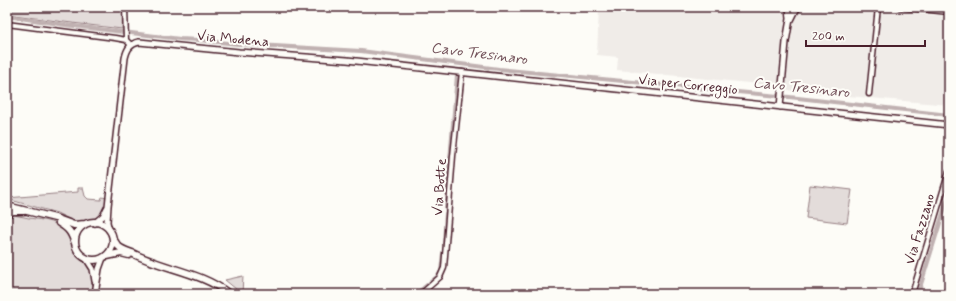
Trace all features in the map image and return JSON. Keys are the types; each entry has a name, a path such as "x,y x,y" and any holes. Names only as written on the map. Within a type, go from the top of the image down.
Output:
{"main road":[{"path":"7,206 32,212 58,222 68,229 73,236 79,252 86,258 95,260 121,254 146,260 203,279 229,294"},
{"path":"41,215 74,225 95,222 106,226 119,247 146,260"},
{"path":"75,243 78,231 87,224"},
{"path":"105,257 109,253 113,239"}],"street":[{"path":"109,230 107,222 108,206 125,58 131,45 126,39 125,7"},
{"path":"780,105 786,42 790,19 789,7"},
{"path":"789,27 793,16 799,7"},
{"path":"869,94 878,7"},
{"path":"900,7 942,9 949,12"},
{"path":"7,24 126,39"},
{"name":"Via Modena","path":"131,45 144,42 239,52 341,59 496,76"},
{"name":"Via Botte","path":"421,294 440,277 444,268 453,156 462,72"},
{"name":"Via per Correggio","path":"496,76 780,105 949,126"},
{"name":"Via Fazzano","path":"912,294 949,171"},
{"path":"95,222 103,216 108,206"},
{"path":"7,215 13,212 32,212"},
{"path":"95,294 99,269 105,257"},
{"path":"86,258 93,269 96,288"}],"shaded area":[{"path":"7,7 123,7 122,29 7,14"},
{"path":"599,7 868,7 949,16 949,105 792,91 778,86 617,70 618,57 597,55"},
{"path":"810,185 852,190 847,223 806,218"},
{"path":"78,188 83,188 85,196 88,199 101,200 102,197 107,198 99,216 94,219 78,222 57,213 7,199 78,192"},
{"path":"14,215 50,222 65,230 69,236 75,254 90,267 93,278 92,294 7,294 7,217"},
{"path":"243,276 242,294 225,280"}],"waterway":[{"name":"Cavo Tresinaro","path":"7,16 180,39 361,51 499,69 789,97 949,115"},
{"path":"446,209 457,75"},
{"path":"918,294 949,194"},
{"path":"444,244 446,213"},
{"path":"416,294 438,276 441,271 443,253"}]}
